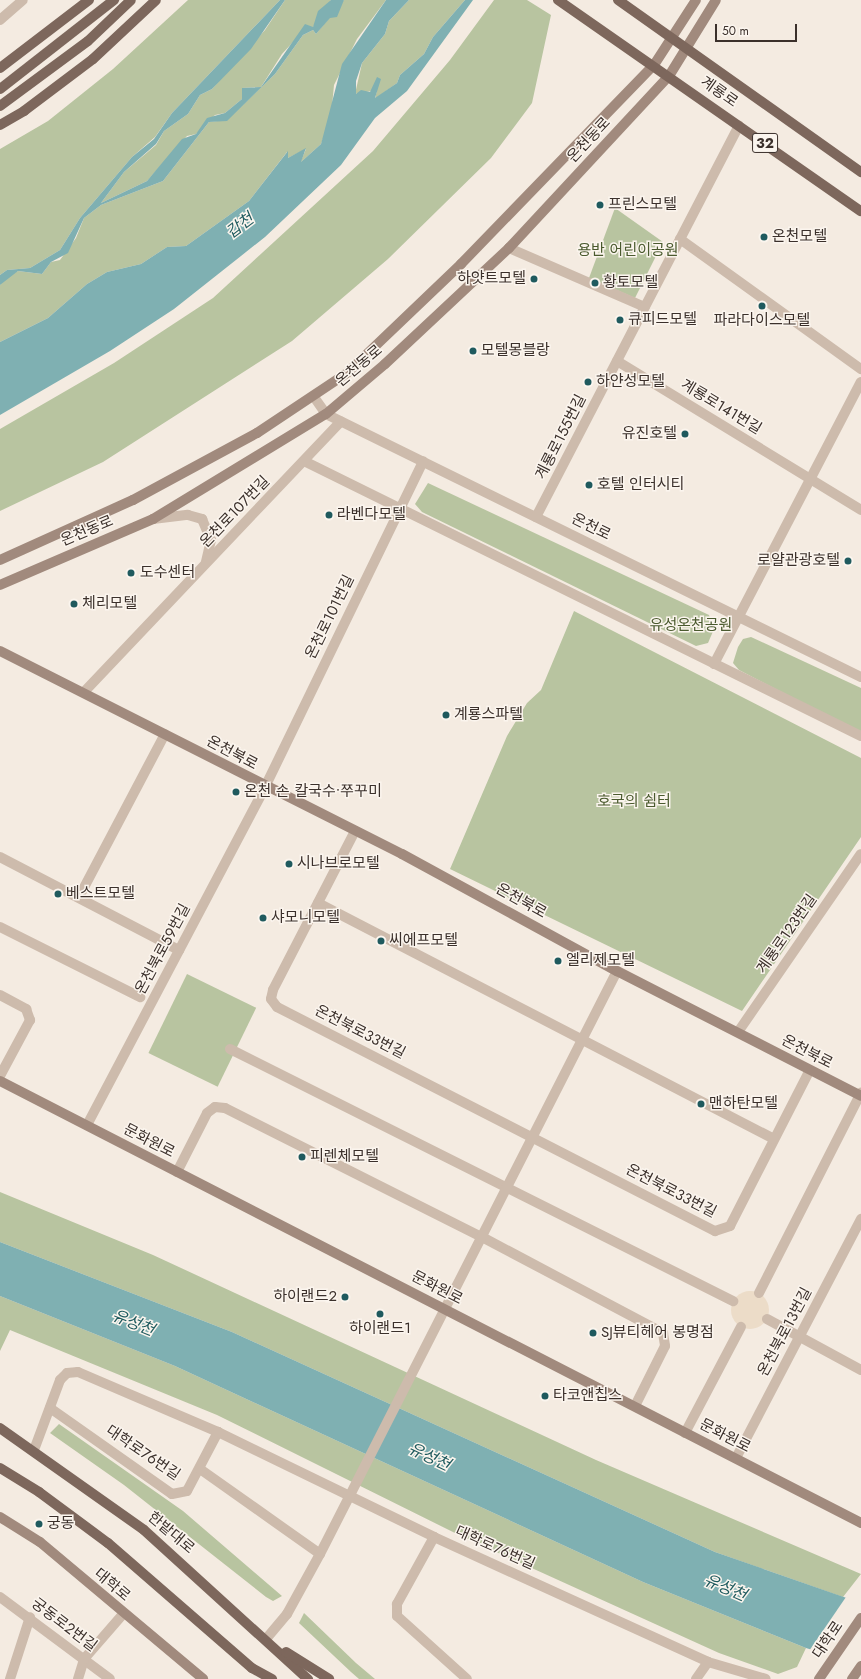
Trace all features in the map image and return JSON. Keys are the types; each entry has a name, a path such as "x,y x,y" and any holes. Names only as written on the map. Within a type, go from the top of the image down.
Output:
{"main road":[{"path":"0,68 89,0"},
{"path":"0,89 114,0"},
{"path":"0,106 82,46 131,0"},
{"path":"0,125 24,111 93,59 156,0"},
{"name":"계룡로","path":"558,0 654,65 861,211"},
{"name":"계룡로","path":"618,0 861,172"},
{"name":"온천동로","path":"0,560 133,500 257,433 314,397 347,373 405,319 654,65 696,0"},
{"name":"온천동로","path":"0,585 153,519 326,414 385,364 509,248 669,76 716,0"},
{"name":"온천북로","path":"0,652 84,692 265,787 355,831 618,971 860,1095"},
{"name":"문화원로","path":"0,1080 861,1523"},
{"name":"한밭대로","path":"0,1428 34,1450 144,1530 266,1638 308,1679"},
{"path":"0,1468 40,1492 108,1543 252,1668 272,1679"},
{"name":"대학로","path":"0,1517 40,1542 123,1614 203,1679"},
{"name":"대학로","path":"821,1676 861,1618"},
{"path":"266,1638 329,1679"},
{"path":"852,1679 861,1666"},
{"path":"252,1668 258,1679"}],"street":[{"path":"0,20 24,0"},
{"name":"계룡로155번길","path":"536,517 739,125"},
{"path":"680,239 861,369"},
{"path":"509,248 645,306"},
{"name":"계룡로141번길","path":"617,361 861,510"},
{"path":"714,664 737,616 861,382"},
{"name":"온천로","path":"314,397 326,414 861,677"},
{"name":"온천로107번길","path":"84,692 341,421"},
{"path":"304,461 398,509 861,736"},
{"name":"온천로101번길","path":"265,787 398,509 423,461"},
{"path":"153,519 188,515 202,519 212,540 205,564"},
{"path":"79,897 165,734"},
{"name":"온천북로59번길","path":"87,1125 265,787"},
{"name":"온천북로33번길","path":"355,831 273,990 271,999 277,1007 533,1138 722,1231 730,1226 810,1070"},
{"name":"계룡로123번길","path":"738,1032 861,854"},
{"path":"0,857 179,950"},
{"path":"318,903 774,1139"},
{"path":"0,927 140,997"},
{"path":"266,1638 287,1614 320,1554 444,1308 618,971"},
{"path":"0,995 26,1009 30,1020 0,1076"},
{"path":"230,1049 508,1186 733,1301"},
{"path":"758,1293 860,1095"},
{"path":"177,1172 207,1113 215,1107 225,1108 482,1237 663,1333 665,1346 634,1406"},
{"name":"온천북로13번길","path":"736,1458 861,1219"},
{"path":"767,1319 861,1370"},
{"path":"685,1433 741,1327"},
{"name":"대학로76번길","path":"34,1450 60,1380 67,1372 78,1372 218,1432 434,1537 708,1662 766,1679"},
{"name":"대학로76번길","path":"50,1408 172,1494 187,1491 200,1469 218,1432"},
{"path":"200,1469 320,1554"},
{"path":"434,1537 397,1604 397,1616 466,1679"},
{"name":"궁동로2번길","path":"0,1596 30,1617 110,1679"},
{"path":"78,1679 84,1659 123,1614"},
{"path":"10,1679 30,1617"},
{"path":"696,1679 708,1662"}],"green space":[{"path":"188,0 280,0 172,113 155,137 132,157 80,218 60,250 30,268 7,270 0,275 0,149 48,121 113,69"},
{"path":"285,0 331,0 313,27 304,30 282,54 261,87 242,88 242,99 225,113 215,115 196,134 187,136 147,181 101,203 124,172 156,145 164,131 188,114 200,95 212,89 265,30"},
{"path":"344,0 386,0 357,39 334,85 331,117 321,144 300,163 306,149 288,158 287,152 249,201 186,246 167,247 141,264 107,272 87,284 48,318 0,342 0,285 6,277 18,271 42,274 51,262 60,260 76,238 84,218 101,205 163,181 209,122 227,120 275,74 303,35 313,30 316,34"},
{"path":"409,0 465,0 433,37 424,54 400,75 397,83 375,99 377,90 355,94 362,63 385,34 389,21"},
{"path":"494,0 527,0 551,15 532,103 491,158 388,259 292,341 103,462 0,511 0,429 114,363 213,298 373,151 450,60"},
{"name":"용반 어린이공원","path":"615,208 663,242 635,298 589,278"},
{"name":"유성온천공원","path":"428,483 709,615 714,629 708,643 696,646 422,512 415,504"},
{"name":"호국의 쉼터","path":"574,611 861,758 861,837 742,1011 450,869 507,736 527,703 541,690"},
{"name":"유성온천공원","path":"751,637 861,688 861,733 739,670 733,663 738,647 743,639"},
{"path":"187,974 256,1008 218,1087 148,1053"},
{"path":"0,1192 153,1255 596,1460 861,1574 843,1597 715,1552 232,1332 0,1242"},
{"path":"0,1296 175,1366 643,1582 806,1648 797,1667 778,1674 719,1653 459,1535 217,1415 10,1330 0,1351"},
{"path":"59,1424 183,1511 282,1596 273,1601 266,1597 124,1485 50,1433"},
{"path":"304,1613 356,1663 375,1679 359,1679 351,1672 299,1623"}],"shaded area":[{"path":"746,1291 754,1291 761,1294 766,1299 769,1310 766,1321 761,1326 754,1329 746,1329 739,1326 734,1321 731,1314 731,1306 734,1299 739,1294"}],"water":[{"path":"280,0 285,0 251,49 212,89 200,95 188,114 164,131 156,144 124,172 101,203 147,181 182,139 196,134 207,118 225,113 242,99 242,88 261,87 305,24 313,27 318,11 331,0 344,0 337,17 330,18 316,34 313,30 303,35 275,74 227,121 209,122 163,181 101,205 84,218 68,253 51,262 42,274 18,271 0,285 0,275 7,270 30,268 60,250 80,218 132,157 154,139 172,113"},
{"name":"갑천","path":"386,0 409,0 389,21 385,34 362,63 356,81 356,94 361,90 370,92 377,77 381,79 375,98 397,83 400,75 424,54 433,37 465,0 473,0 407,91 375,118 341,165 265,237 174,309 110,351 0,415 0,342 48,318 87,284 107,272 141,264 167,247 186,246 249,201 288,151 288,158 306,148 301,162 321,144 342,64"},
{"name":"유성천","path":"0,1242 232,1332 715,1552 861,1603 861,1665 806,1648 643,1582 175,1366 0,1296"}],"pier":[{"path":"846,1597 861,1601 861,1667 809,1651"}],"place":[{"name":"프린스모텔","path":"600,205"},
{"name":"온천모텔","path":"764,237"},
{"name":"하얏트모텔","path":"534,279"},
{"name":"황토모텔","path":"595,283"},
{"name":"파라다이스모텔","path":"762,306"},
{"name":"큐피드모텔","path":"620,320"},
{"name":"모텔몽블랑","path":"473,351"},
{"name":"하얀성모텔","path":"588,382"},
{"name":"유진호텔","path":"685,434"},
{"name":"호텔 인터시티","path":"589,485"},
{"name":"라벤다모텔","path":"329,515"},
{"name":"로얄관광호텔","path":"848,561"},
{"name":"도수센터","path":"131,573"},
{"name":"체리모텔","path":"74,604"},
{"name":"계룡스파텔","path":"446,715"},
{"name":"온천 손 칼국수•쭈꾸미","path":"236,792"},
{"name":"시나브로모텔","path":"289,864"},
{"name":"베스트모텔","path":"58,894"},
{"name":"샤모니모텔","path":"263,918"},
{"name":"씨에프모텔","path":"381,941"},
{"name":"엘리제모텔","path":"558,961"},
{"name":"맨하탄모텔","path":"701,1104"},
{"name":"피렌체모텔","path":"302,1157"},
{"name":"하이랜드2","path":"345,1297"},
{"name":"하이랜드1","path":"380,1314"},
{"name":"SJ뷰티헤어 봉명점","path":"593,1333"},
{"name":"타코앤칩스","path":"545,1396"},
{"name":"궁동","path":"39,1524"}]}
